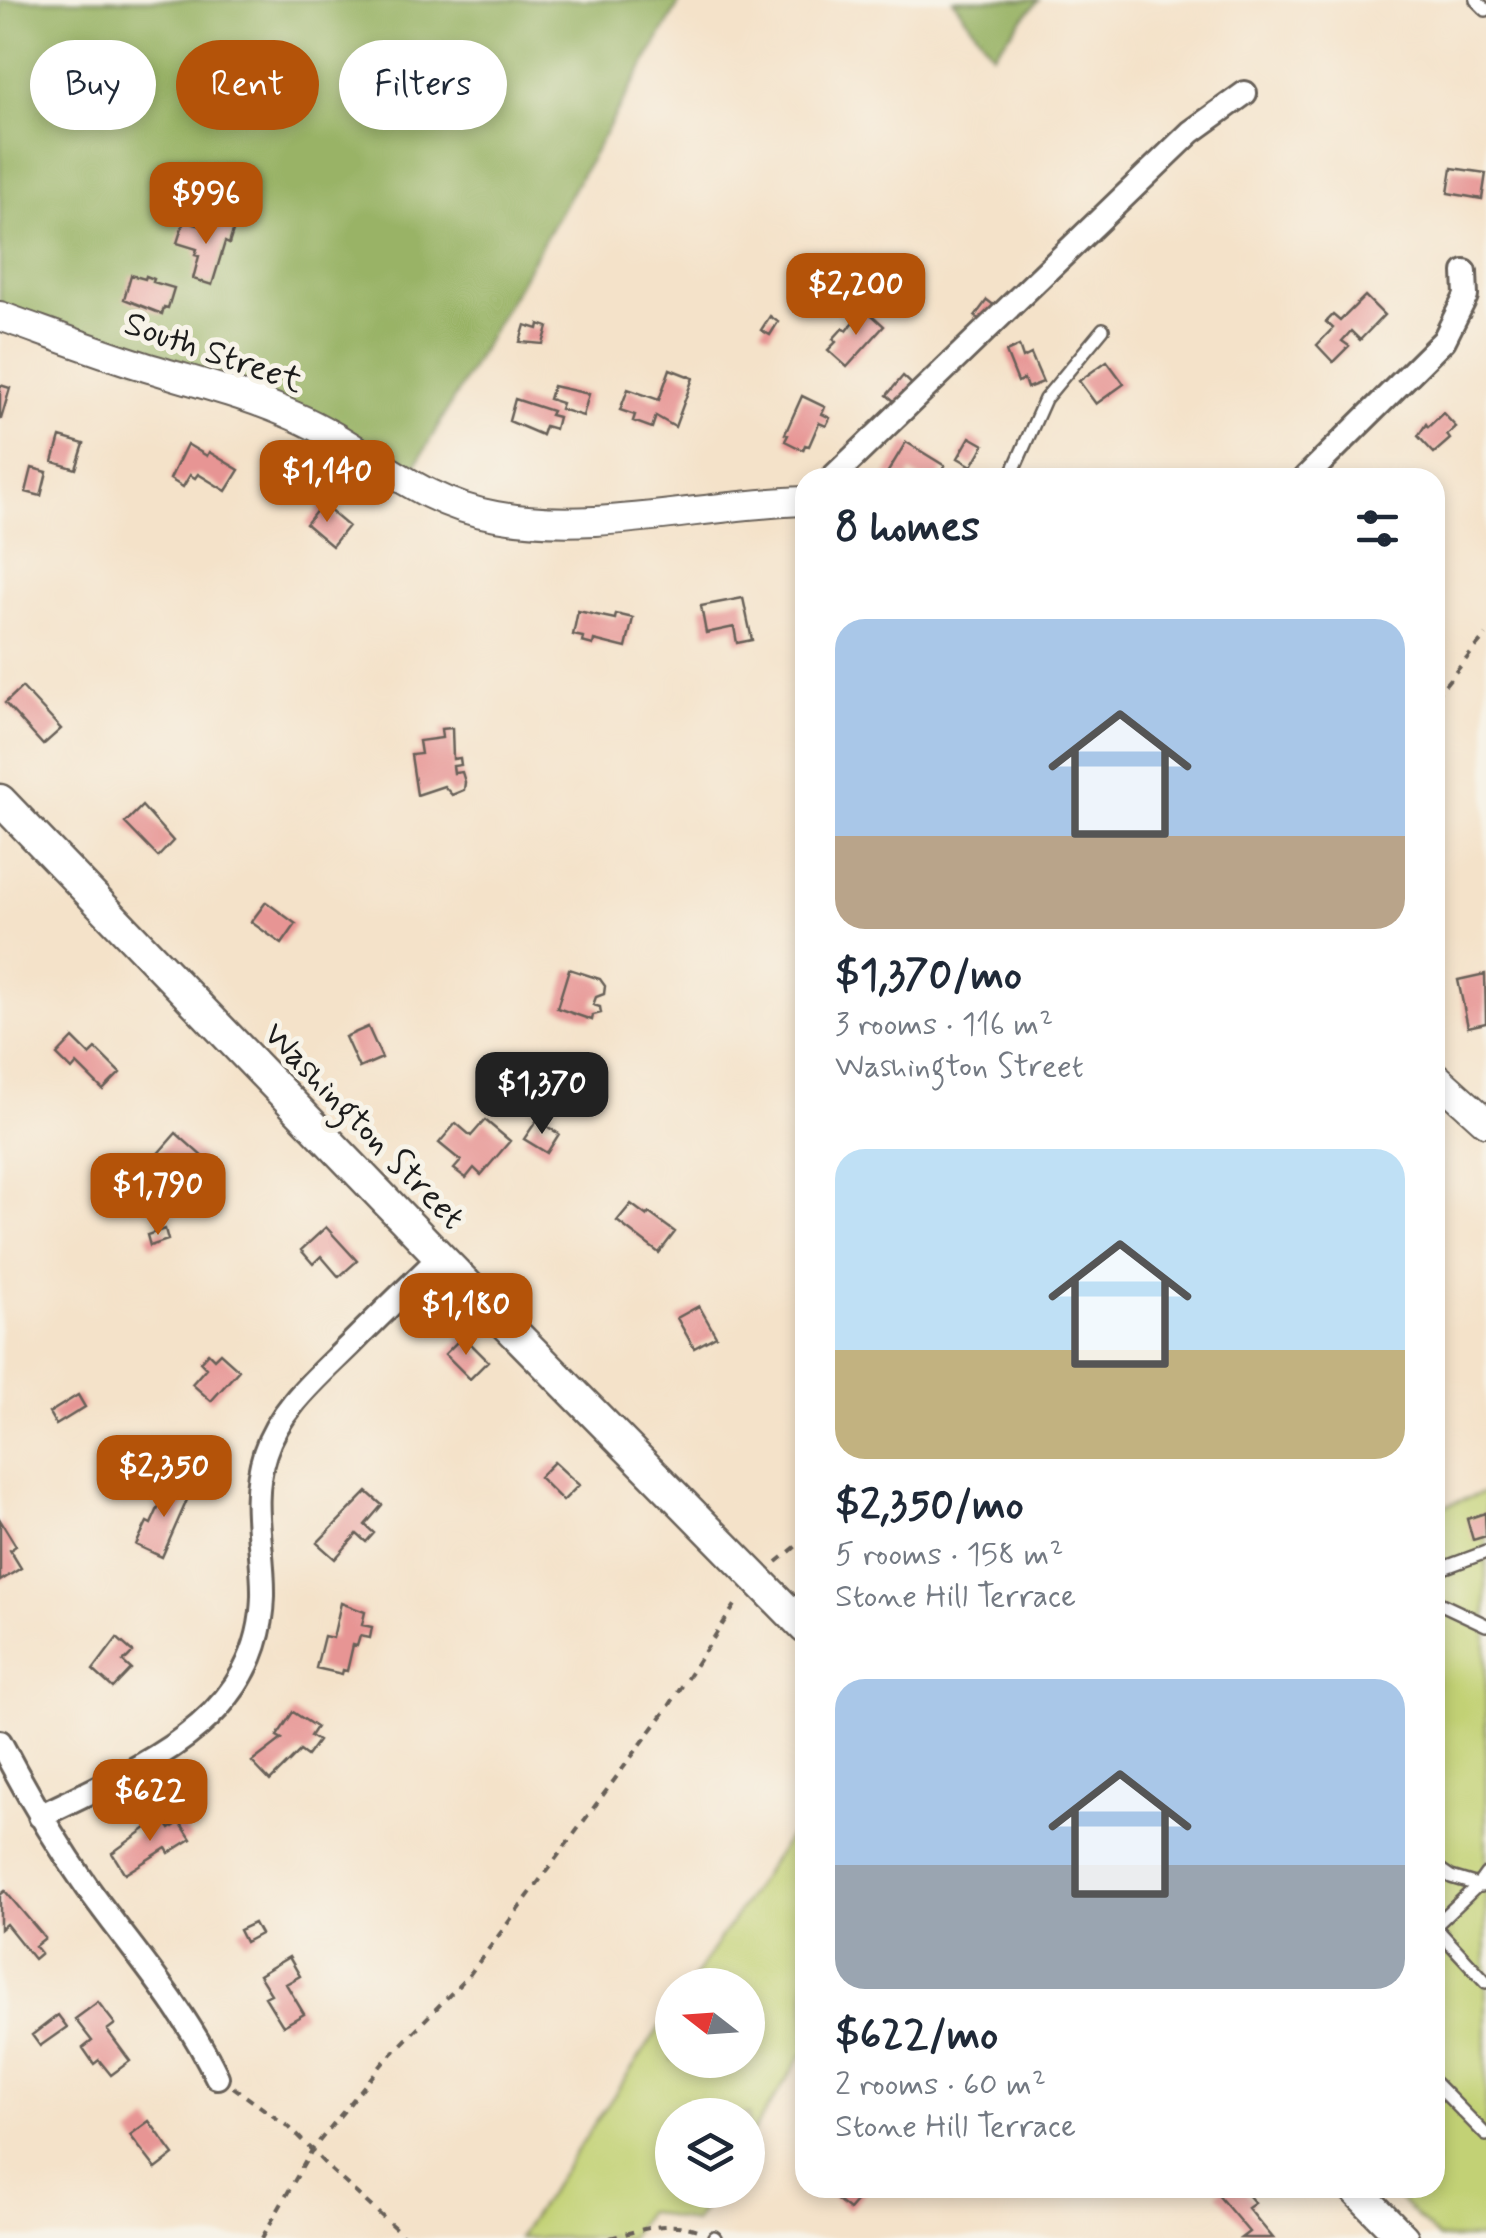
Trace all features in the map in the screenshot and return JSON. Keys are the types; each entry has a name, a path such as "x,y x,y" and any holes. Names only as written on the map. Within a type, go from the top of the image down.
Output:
{"main road":[{"name":"Washington Street","path":"0,800 795,1618"},
{"path":"1364,2198 1403,2238"}],"street":[{"path":"842,468 1191,132 1246,93"},
{"path":"1315,468 1444,340 1466,296 1465,272"},
{"name":"South Street","path":"0,316 296,416 405,484 464,509 536,521 630,519 795,501"},
{"path":"1445,1084 1484,1116"},
{"path":"40,1816 131,1771 169,1747 206,1720 232,1692 256,1652 263,1593 256,1488 278,1422 302,1392 440,1256"},
{"path":"0,1742 40,1816 87,1887 180,2009 217,2077"}],"lane":[{"path":"1476,0 1486,10"},
{"path":"1014,468 1045,399 1103,329"},
{"path":"1445,1566 1486,1552"},
{"path":"1445,1606 1486,1625"},
{"path":"1445,1873 1482,1886"},
{"path":"1445,1917 1482,1886 1486,1874"},
{"path":"1445,1937 1486,1982"},
{"path":"1445,2093 1486,2135"}],"path":[{"path":"1445,685 1486,635"},
{"path":"262,2238 312,2150 383,2062 470,1974 667,1710 754,1576 795,1548"},
{"path":"217,2077 270,2111 406,2238"},
{"path":"610,2238 678,2224 714,2238"}],"green space":[{"path":"0,0 681,0 405,484 348,445 0,316"},
{"path":"953,0 1039,0 993,54"},
{"path":"1486,1492 1486,2238 1438,2238 1398,2198 1445,2198 1445,1506"},
{"path":"795,1828 795,2066 765,2113 765,2098 655,2098 655,2208 703,2208 694,2222 646,2211 630,2238 518,2238 655,2034 655,2078 765,2078 765,1968 700,1968"}],"building":[{"path":"1452,168 1486,173 1482,199 1448,193"},
{"path":"207,220 234,228 229,244 225,242 212,285 193,279 197,249 177,243 184,221 205,227"},
{"path":"131,275 145,279 146,276 174,288 162,314 124,299"},
{"path":"1365,296 1384,315 1360,340 1351,331 1342,341 1349,346 1333,362 1317,345 1333,328 1326,322 1333,315 1340,321"},
{"path":"987,300 1000,310 988,326 975,316"},
{"path":"864,308 884,326 847,367 828,350 836,342 833,339 843,328 847,331"},
{"path":"770,316 778,322 770,335 761,330"},
{"path":"539,324 548,327 543,344 520,342 525,325 538,329"},
{"path":"1019,346 1023,358 1031,354 1043,382 1027,388 1024,379 1018,382 1006,352"},
{"path":"1107,361 1124,384 1096,404 1079,381"},
{"path":"670,369 693,378 675,427 656,416 652,428 633,421 635,415 620,410 628,389 659,400"},
{"path":"903,376 917,389 901,407 887,395"},
{"path":"0,385 10,388 1,419 0,419"},
{"path":"553,386 589,394 583,416 560,409 562,403 549,399"},
{"path":"802,396 825,407 822,414 830,418 826,426 819,423 809,446 805,445 803,450 785,441"},
{"path":"515,399 552,411 550,415 558,417 555,429 545,426 542,435 509,421"},
{"path":"1443,413 1456,427 1447,435 1450,439 1434,453 1418,436 1426,424 1428,427"},
{"path":"60,437 84,444 76,469 53,462"},
{"path":"970,437 984,445 972,466 958,458"},
{"path":"906,442 945,466 944,468 890,468"},
{"path":"187,444 239,470 226,491 198,474 195,478 190,475 183,487 170,479"},
{"path":"32,468 47,472 41,496 26,492"},
{"path":"322,504 348,526 332,546 306,524"},
{"path":"743,598 752,640 737,643 734,627 706,633 701,606"},
{"path":"578,611 615,619 616,614 633,618 626,648 594,640 593,645 582,642 583,637 573,635"},
{"path":"22,687 61,729 43,745 5,703"},
{"path":"452,728 453,759 460,758 461,765 453,766 454,773 462,772 464,790 452,795 444,786 417,795 411,755 421,754 419,741 442,738 441,729"},
{"path":"142,806 173,841 158,857 125,823"},
{"path":"266,902 296,924 282,944 251,922"},
{"path":"569,969 600,979 605,986 604,994 596,997 593,1005 600,1007 601,1013 593,1015 592,1020 557,1008"},
{"path":"1485,974 1486,1023 1468,1027 1458,980"},
{"path":"368,1027 382,1058 359,1068 345,1037"},
{"path":"73,1038 90,1055 96,1049 120,1073 103,1090 77,1064 72,1070 57,1055"},
{"path":"485,1120 510,1141 481,1175 474,1168 466,1178 454,1169 461,1161 439,1143 456,1123 471,1136"},
{"path":"537,1120 559,1134 547,1153 524,1139"},
{"path":"176,1133 203,1157 192,1169 209,1184 192,1203 148,1165"},
{"path":"631,1204 675,1232 659,1253 617,1221"},
{"path":"326,1227 357,1261 339,1277 321,1256 313,1264 301,1250"},
{"path":"165,1229 168,1240 150,1246 147,1235"},
{"path":"699,1306 716,1336 694,1348 677,1318"},
{"path":"463,1336 488,1361 470,1379 445,1354"},
{"path":"208,1353 214,1359 220,1353 239,1370 211,1401 192,1384 206,1368 200,1362"},
{"path":"78,1395 85,1407 56,1425 49,1413"},
{"path":"554,1462 579,1485 563,1501 539,1477"},
{"path":"170,1482 191,1491 162,1557 136,1545 147,1522 151,1524"},
{"path":"367,1492 382,1505 365,1525 374,1533 366,1542 357,1534 335,1559 317,1543"},
{"path":"1485,1513 1486,1536 1473,1540 1467,1519"},
{"path":"0,1520 16,1546 10,1550 21,1568 0,1581"},
{"path":"341,1603 365,1612 362,1625 372,1627 370,1638 360,1636 357,1646 353,1645 347,1671 342,1674 316,1668 324,1636 333,1638"},
{"path":"117,1638 133,1652 123,1662 131,1669 113,1688 93,1670"},
{"path":"293,1712 316,1727 310,1736 318,1741 307,1756 300,1751 270,1781 252,1762 282,1739 277,1736"},
{"path":"162,1817 170,1829 180,1822 191,1839 169,1853 166,1848 125,1874 112,1853"},
{"path":"5,1891 45,1938 35,1946 41,1953 34,1959 6,1924 0,1929 0,1895"},
{"path":"254,1923 260,1934 245,1942 239,1930"},
{"path":"289,1957 300,1976 286,1984 304,2014 283,2026 265,1997 271,1994 259,1975"},
{"path":"98,2002 115,2024 107,2030 130,2061 111,2075 99,2060 94,2064 83,2048 92,2041 75,2019"},
{"path":"58,2015 67,2027 40,2046 32,2035"},
{"path":"149,2121 174,2155 156,2169 130,2135"},
{"path":"834,2198 859,2198 849,2210"},
{"path":"1220,2198 1251,2198 1255,2203 1248,2208 1273,2238 1241,2238 1249,2232"}]}
